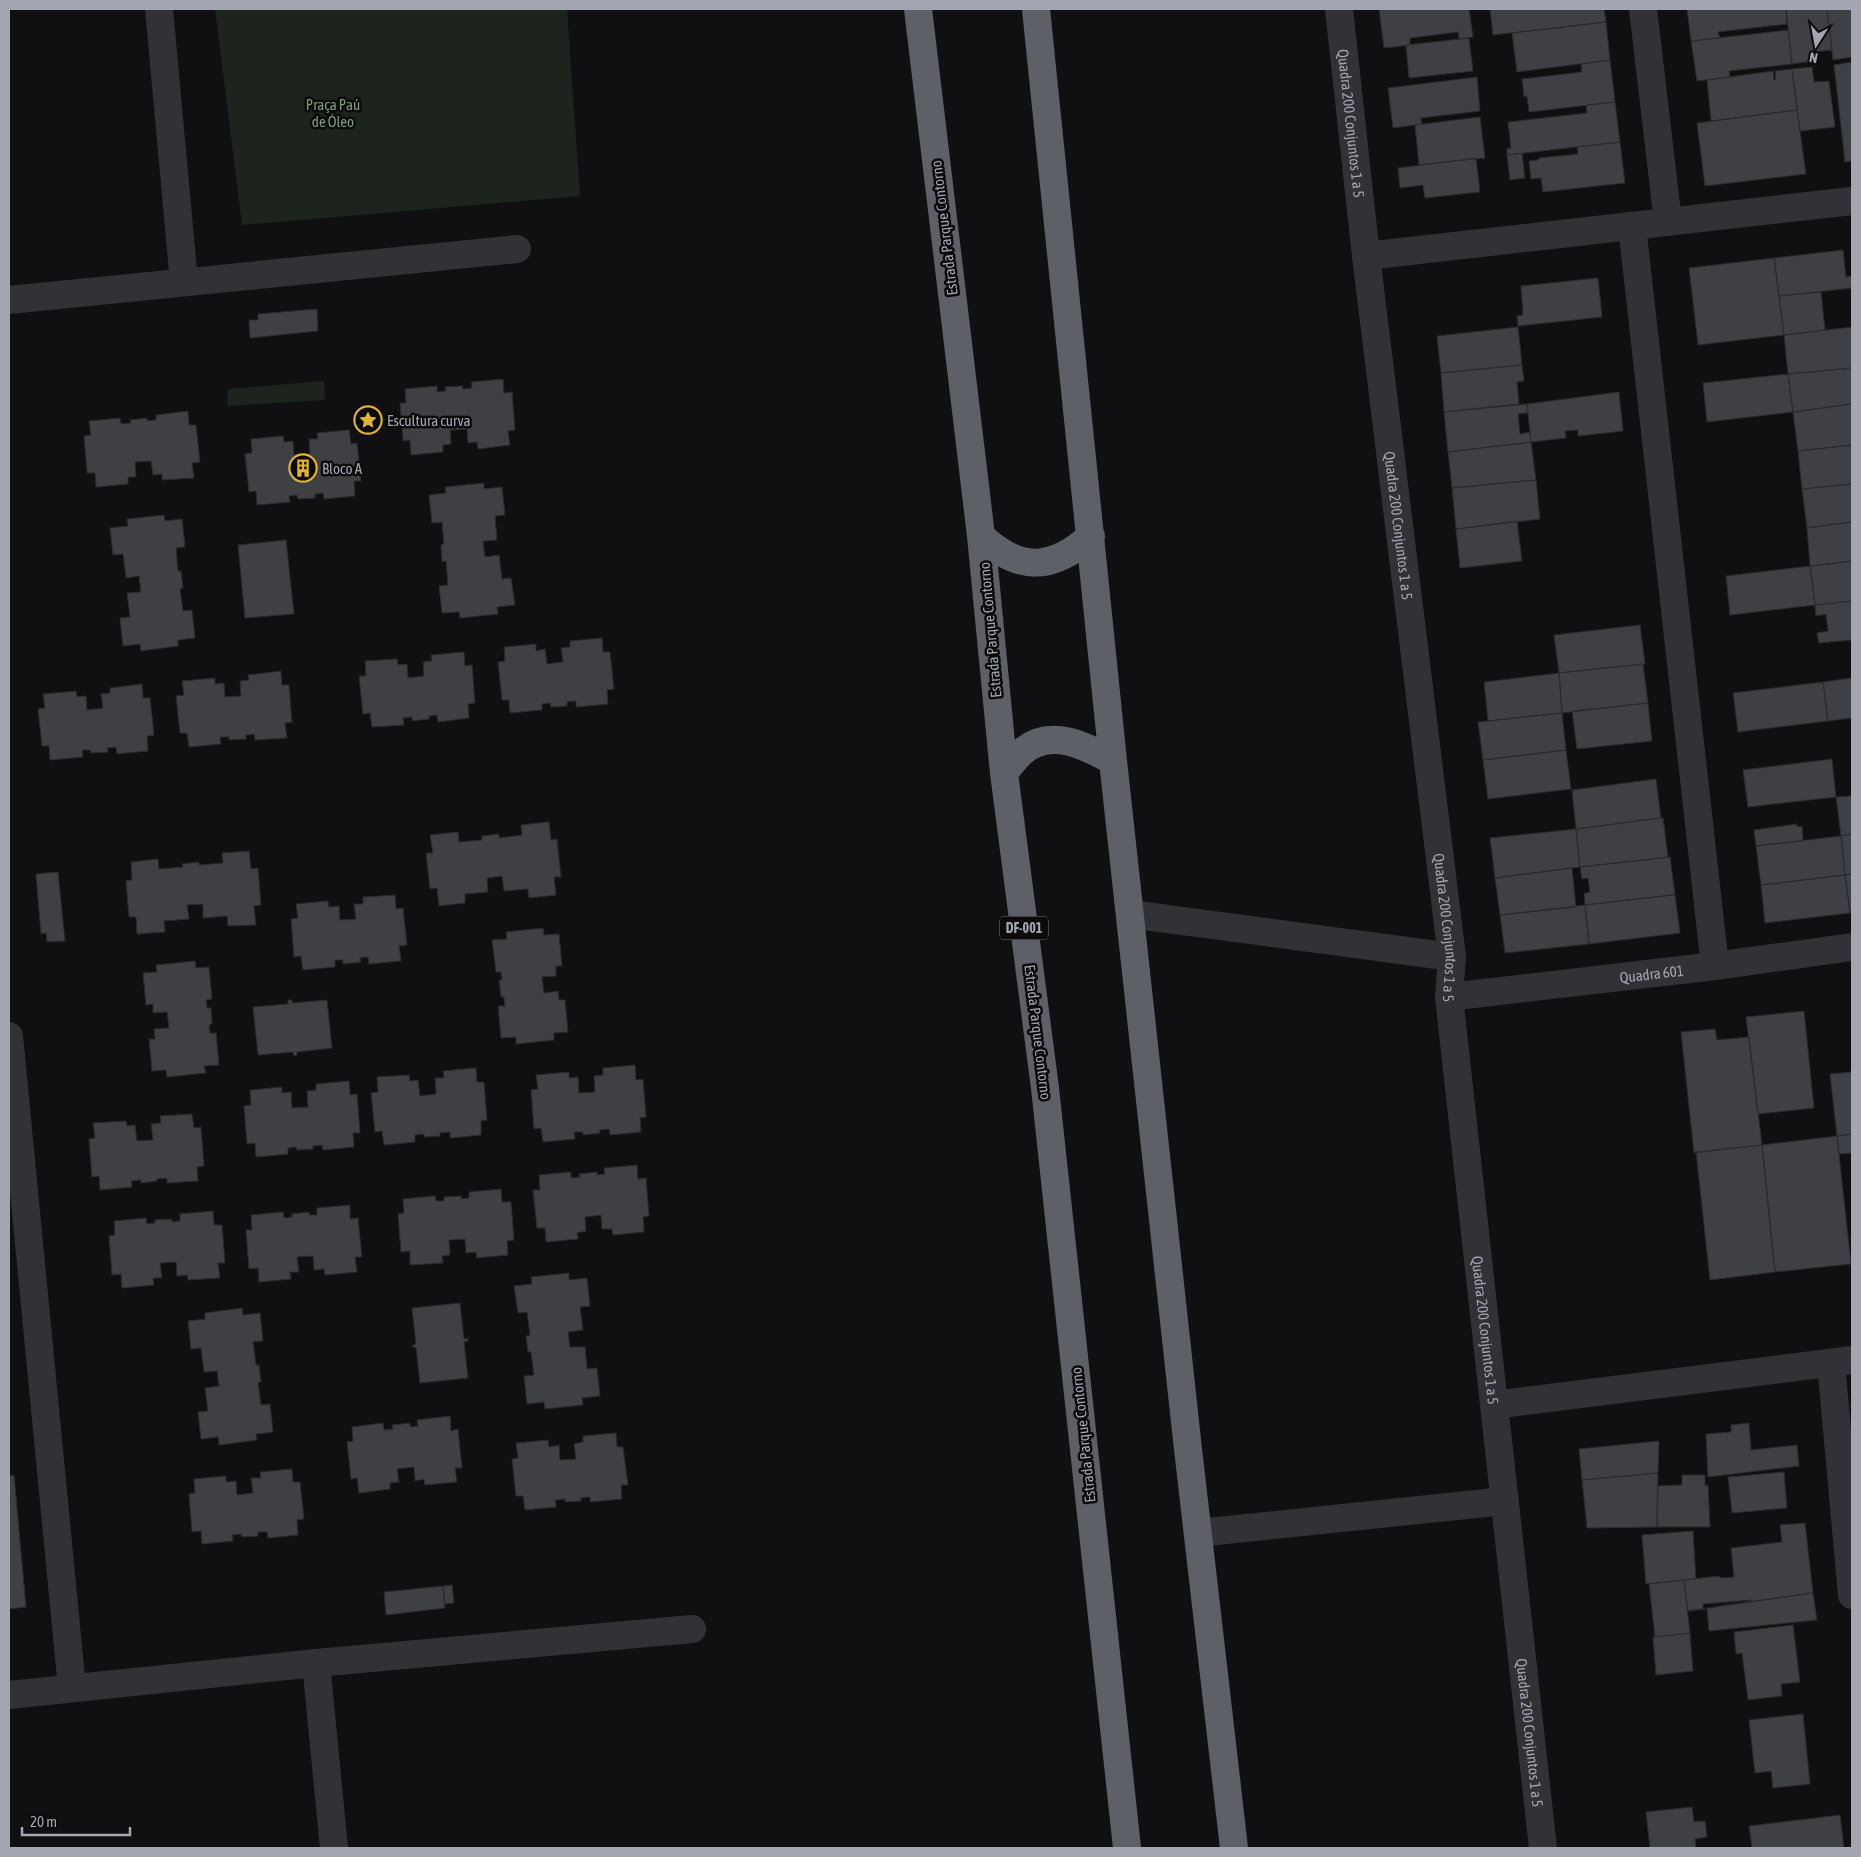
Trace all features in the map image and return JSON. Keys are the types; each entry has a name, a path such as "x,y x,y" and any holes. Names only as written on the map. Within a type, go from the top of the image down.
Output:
{"highway":[{"name":"Estrada Parque Contorno","path":"918,9 981,536 1004,773 1046,1088 1127,1848"},
{"path":"1036,9 1113,761 1234,1848"},
{"path":"981,536 997,550 1015,559 1036,563 1057,560 1076,550 1091,536"},
{"path":"1004,773 1022,752 1034,744 1049,741 1066,741 1083,745 1113,761"}],"street":[{"path":"159,9 184,282"},
{"name":"Quadra 200 Conjuntos 1 a 5","path":"1339,9 1366,256 1452,957 1449,997 1543,1848"},
{"path":"1643,9 1668,222"},
{"path":"1366,256 1852,201"},
{"path":"1632,226 1715,966"},
{"path":"9,300 517,249"},
{"path":"1130,914 1452,957"},
{"name":"Quadra 601","path":"1449,997 1715,966 1852,947"},
{"path":"9,1036 72,1688"},
{"path":"1494,1405 1841,1361 1852,1595"},
{"path":"1198,1533 1505,1501"},
{"path":"9,1695 316,1663 692,1629"},
{"path":"316,1663 334,1848"}],"green space":[{"name":"Praça Paú de Óleo","path":"215,9 567,9 580,196 242,225"},
{"path":"324,381 325,400 227,406 228,389"}],"building":[{"path":"1379,9 1469,9 1473,37 1459,39 1458,32 1410,38 1410,45 1384,48"},
{"path":"1490,9 1604,9 1606,22 1493,35"},
{"path":"1687,9 1786,9 1787,24 1718,32 1720,38 1691,41"},
{"path":"1786,9 1827,9 1832,50 1812,52 1813,61 1792,64"},
{"path":"1827,9 1852,9 1852,57 1833,60"},
{"path":"1606,22 1610,60 1517,72 1512,33"},
{"path":"1788,30 1792,64 1729,71 1730,77 1697,81 1691,41"},
{"path":"1469,38 1473,71 1409,78 1406,45"},
{"path":"1610,60 1615,102 1529,112 1527,96 1524,97 1522,79 1582,72 1581,64"},
{"path":"1852,62 1852,161 1845,162 1834,65"},
{"path":"1812,67 1814,82 1829,81 1835,127 1800,131 1792,69"},
{"path":"1792,69 1797,110 1711,121 1707,80 1773,71 1774,80 1776,80 1775,71"},
{"path":"1477,77 1480,111 1421,118 1422,124 1393,128 1388,88"},
{"path":"1615,102 1620,142 1507,155 1507,149 1511,148 1508,122 1587,113 1586,105"},
{"path":"1797,110 1806,174 1705,186 1697,123"},
{"path":"1480,117 1485,158 1419,165 1415,125"},
{"path":"1620,142 1625,183 1543,192 1541,178 1531,179 1529,161 1538,160 1539,158 1578,154 1577,147"},
{"path":"1522,153 1525,178 1510,180 1507,155"},
{"path":"1476,158 1480,192 1425,198 1423,185 1400,188 1398,168"},
{"path":"1843,250 1846,277 1852,276 1852,288 1779,296 1774,258"},
{"path":"1774,258 1784,335 1698,345 1689,268"},
{"path":"1598,278 1602,317 1518,326 1517,316 1523,315 1521,286"},
{"path":"1821,292 1825,330 1784,335 1779,296"},
{"path":"317,309 318,331 250,338 249,320 258,320 258,314"},
{"path":"1518,327 1522,365 1441,373 1437,336"},
{"path":"1852,327 1852,368 1788,374 1784,335"},
{"path":"1522,365 1524,381 1517,382 1519,404 1444,412 1441,373"},
{"path":"1852,368 1852,404 1793,412 1788,374"},
{"path":"1788,374 1793,412 1707,422 1703,383"},
{"path":"503,379 504,393 512,392 515,430 508,431 510,445 478,449 477,442 468,443 467,429 450,430 451,444 443,445 443,452 411,455 410,440 403,441 400,403 406,403 405,389 437,386 437,392 446,391 445,387 462,386 463,389 472,388 471,382"},
{"path":"1619,392 1623,431 1578,436 1578,430 1565,431 1566,438 1531,442 1527,404"},
{"path":"1527,404 1528,413 1518,414 1520,434 1530,432 1531,442 1448,452 1444,412"},
{"path":"1852,404 1852,445 1798,451 1793,412"},
{"path":"188,411 189,425 196,425 200,462 192,463 194,478 162,480 162,474 153,475 151,461 135,462 136,477 128,477 128,484 96,487 95,473 87,473 84,436 91,435 89,421 120,418 121,424 131,423 130,420 147,418 147,421 156,420 156,415"},
{"name":"Bloco A","path":"349,430 351,444 357,443 361,481 354,481 355,496 324,499 323,493 315,494 315,498 298,499 297,495 289,496 290,502 257,505 256,491 249,492 245,454 252,453 251,439 283,436 284,442 293,441 294,455 310,454 309,439 318,439 317,433"},
{"path":"1531,442 1536,480 1452,488 1448,452"},
{"path":"1852,445 1852,484 1802,489 1798,451"},
{"path":"1536,480 1540,519 1456,529 1452,488"},
{"path":"484,483 484,489 502,487 505,515 495,516 497,540 483,541 485,557 499,555 502,579 511,578 515,605 497,607 498,614 460,618 459,612 442,613 439,586 448,585 446,561 442,562 441,545 444,544 442,522 432,523 429,495 446,493 445,487"},
{"path":"1852,484 1852,522 1807,528 1802,489"},
{"path":"164,515 165,521 182,519 185,547 176,548 178,571 181,571 183,588 180,589 183,611 192,610 195,638 178,640 178,646 141,651 140,644 123,646 120,618 130,617 127,593 141,592 139,576 126,578 123,554 113,555 110,528 128,526 127,519"},
{"path":"1517,521 1522,561 1460,568 1456,529"},
{"path":"1852,522 1852,561 1810,566 1807,528"},
{"path":"286,540 294,614 245,618 238,545"},
{"path":"1852,561 1852,601 1815,605 1810,566"},
{"path":"1810,566 1815,605 1730,615 1726,576"},
{"path":"1852,601 1852,640 1819,643 1817,633 1828,631 1826,614 1816,616 1815,605"},
{"path":"1640,625 1645,664 1559,673 1554,635"},
{"path":"602,638 603,652 610,652 614,689 607,690 608,704 576,707 576,701 567,702 567,706 551,707 550,703 542,704 542,710 510,713 509,700 502,700 498,662 505,661 504,647 536,644 536,651 545,649 547,664 563,662 561,648 570,647 570,641"},
{"path":"464,652 465,666 472,665 475,703 468,704 469,718 438,722 437,715 429,716 429,719 412,721 412,717 403,718 404,725 372,727 370,713 363,714 359,676 366,676 365,661 397,659 398,665 407,664 408,678 424,676 423,662 432,661 431,655"},
{"path":"1643,664 1648,703 1562,713 1559,673"},
{"path":"281,671 282,685 289,685 292,722 285,723 287,738 255,740 254,734 246,735 246,739 229,740 229,737 220,737 221,744 189,747 187,733 180,733 176,696 184,695 182,681 215,678 215,684 224,683 225,697 241,696 240,681 249,680 248,675"},
{"path":"1559,673 1562,713 1488,721 1484,682"},
{"path":"1852,678 1852,718 1828,721 1823,682"},
{"path":"1823,682 1828,721 1738,732 1733,693"},
{"path":"142,684 143,698 150,698 154,735 147,736 148,751 117,754 116,747 107,748 108,752 91,753 90,750 82,750 83,757 50,760 49,746 42,746 38,709 45,708 43,694 76,691 77,697 86,696 87,710 103,708 101,694 110,693 110,688"},
{"path":"1648,703 1652,741 1577,749 1572,711"},
{"path":"1562,713 1566,750 1483,760 1478,722"},
{"path":"1566,750 1571,789 1488,799 1483,760"},
{"path":"1832,759 1836,797 1748,807 1743,770"},
{"path":"1656,779 1661,818 1576,829 1572,790"},
{"path":"1852,796 1852,834 1841,836 1836,797"},
{"path":"1663,818 1668,857 1580,867 1576,829"},
{"path":"549,822 551,840 557,839 561,877 554,877 556,895 529,898 528,889 504,891 502,876 487,878 488,892 465,894 465,903 439,906 437,888 430,889 426,853 433,853 430,835 458,832 459,842 482,840 482,836 499,834 499,838 522,835 521,825"},
{"path":"1797,824 1797,827 1802,826 1803,841 1756,846 1754,830"},
{"path":"1576,829 1580,867 1495,878 1490,838"},
{"path":"1852,834 1852,874 1845,875 1841,836"},
{"path":"1841,836 1845,875 1761,885 1756,846"},
{"path":"249,851 251,869 258,868 261,905 254,906 256,925 228,926 227,916 203,918 203,904 187,905 189,919 164,921 165,932 137,934 136,917 129,917 126,881 132,880 131,862 158,859 159,869 183,867 182,864 199,862 199,865 223,863 222,853"},
{"path":"1670,857 1675,895 1585,905 1584,894 1590,892 1588,878 1582,879 1580,867"},
{"path":"1572,868 1576,907 1500,915 1495,878"},
{"path":"58,872 65,941 47,942 46,933 41,934 36,874"},
{"path":"1852,874 1852,912 1850,913 1845,875"},
{"path":"1845,875 1850,913 1765,923 1761,885"},
{"path":"395,895 396,909 403,908 407,945 399,946 401,961 369,964 368,957 360,958 361,962 343,964 343,960 335,960 335,967 303,970 301,956 294,957 291,919 298,918 296,904 328,901 329,907 339,906 340,920 356,919 354,904 363,904 363,897"},
{"path":"1675,895 1680,933 1589,944 1585,905"},
{"path":"1585,905 1589,944 1505,953 1500,915"},
{"path":"543,928 544,935 559,934 562,966 556,966 556,976 542,977 544,993 558,991 559,1000 565,1000 568,1032 554,1033 554,1040 516,1044 516,1037 501,1038 498,1006 505,1006 504,997 501,997 499,980 502,980 501,972 496,972 492,940 507,939 506,932"},
{"path":"195,961 196,968 209,967 212,999 206,1000 207,1008 211,1008 212,1024 209,1025 210,1033 216,1033 219,1065 204,1066 206,1073 167,1077 166,1070 152,1071 149,1039 155,1039 154,1029 169,1028 167,1012 153,1013 153,1004 146,1005 143,973 157,972 156,965"},
{"path":"288,1000 292,1000 292,1003 327,1000 332,1048 297,1052 297,1055 294,1056 293,1052 258,1055 253,1007 288,1004"},
{"path":"1804,1011 1814,1108 1758,1114 1746,1017"},
{"path":"1715,1029 1717,1040 1749,1037 1762,1145 1694,1153 1681,1032"},
{"path":"635,1065 636,1080 643,1079 646,1117 640,1118 641,1132 610,1135 609,1129 599,1130 600,1133 583,1135 583,1132 574,1132 575,1139 543,1142 541,1128 534,1129 531,1090 538,1089 536,1075 569,1072 569,1078 578,1077 579,1093 595,1092 594,1076 603,1075 603,1068"},
{"path":"476,1068 477,1082 484,1082 487,1120 481,1121 481,1135 450,1138 450,1132 440,1133 440,1136 424,1137 424,1134 415,1135 415,1142 384,1145 382,1131 375,1132 371,1093 378,1092 377,1077 409,1075 410,1081 418,1080 420,1096 436,1094 435,1078 444,1078 443,1071"},
{"path":"1852,1072 1852,1134 1837,1136 1830,1074"},
{"path":"349,1081 350,1095 357,1094 360,1133 353,1133 354,1147 323,1150 322,1145 313,1146 313,1149 297,1150 296,1147 288,1148 288,1154 256,1157 255,1143 247,1144 244,1106 251,1105 250,1090 282,1087 282,1093 291,1092 292,1108 308,1107 307,1091 316,1090 316,1084"},
{"path":"192,1114 194,1128 201,1127 204,1166 197,1167 198,1181 167,1183 167,1178 141,1183 141,1180 131,1181 132,1187 100,1190 99,1176 92,1177 89,1139 95,1138 93,1123 126,1121 127,1126 135,1125 137,1141 153,1140 151,1124 161,1123 160,1116"},
{"path":"1852,1134 1852,1153 1839,1154 1837,1136"},
{"path":"1837,1136 1851,1264 1775,1272 1762,1145"},
{"path":"1762,1145 1775,1272 1710,1280 1696,1152"},
{"path":"637,1165 638,1179 646,1178 649,1216 643,1217 644,1232 613,1235 612,1229 602,1229 601,1215 585,1217 586,1231 577,1233 578,1239 546,1242 545,1228 537,1228 533,1190 540,1190 539,1175 571,1172 571,1178 580,1177 579,1174 597,1172 597,1175 605,1174 604,1168"},
{"path":"501,1189 502,1202 511,1202 514,1240 507,1241 508,1255 477,1258 476,1252 466,1253 465,1239 449,1240 450,1255 442,1256 443,1263 410,1265 410,1251 401,1252 398,1214 404,1213 403,1199 435,1196 436,1201 444,1201 444,1197 461,1196 461,1199 469,1198 469,1192"},
{"path":"350,1205 350,1219 358,1218 362,1257 355,1257 357,1272 325,1275 324,1269 314,1270 313,1256 297,1257 299,1272 290,1272 291,1279 259,1282 258,1268 249,1269 246,1230 252,1230 251,1215 283,1212 284,1218 292,1217 292,1214 309,1212 309,1215 317,1215 317,1208"},
{"path":"213,1211 214,1225 222,1225 225,1263 218,1263 220,1278 188,1280 187,1275 177,1276 176,1262 160,1263 162,1278 153,1278 154,1285 122,1288 121,1274 112,1275 109,1236 115,1235 114,1221 146,1218 147,1224 155,1223 155,1220 172,1219 172,1222 180,1221 180,1214"},
{"path":"569,1273 569,1280 587,1278 590,1306 580,1307 583,1330 568,1332 570,1347 585,1347 587,1369 597,1368 600,1396 582,1398 583,1405 545,1409 544,1402 527,1404 524,1376 534,1375 531,1352 528,1352 526,1336 530,1335 527,1312 518,1313 514,1286 532,1284 531,1277"},
{"path":"460,1303 464,1339 468,1338 468,1341 464,1342 468,1378 420,1383 416,1347 413,1348 413,1345 416,1344 412,1308"},
{"path":"242,1308 243,1315 260,1313 263,1341 253,1342 256,1365 259,1365 261,1382 258,1382 261,1405 270,1404 273,1432 256,1434 257,1440 219,1445 218,1437 201,1439 198,1412 208,1411 205,1388 219,1386 217,1371 204,1372 201,1348 191,1349 188,1321 205,1319 205,1313"},
{"path":"450,1416 451,1431 458,1429 462,1468 455,1468 457,1482 425,1485 424,1479 415,1481 414,1467 397,1469 399,1482 390,1483 390,1489 359,1493 357,1478 351,1479 347,1442 353,1441 352,1427 383,1423 384,1430 393,1429 392,1425 410,1423 410,1427 418,1426 417,1420"},
{"path":"1749,1423 1751,1450 1797,1445 1799,1466 1708,1477 1706,1434 1731,1432 1731,1425"},
{"path":"616,1433 617,1447 623,1447 628,1485 621,1485 622,1499 590,1502 590,1497 581,1498 581,1501 565,1502 565,1499 555,1500 556,1507 525,1510 523,1496 516,1496 512,1459 518,1458 516,1443 548,1440 549,1447 559,1445 560,1460 576,1459 574,1444 583,1442 583,1436"},
{"path":"1659,1441 1658,1473 1582,1480 1579,1449"},
{"path":"292,1469 293,1482 300,1482 304,1519 297,1520 298,1535 268,1538 267,1532 258,1532 258,1536 242,1537 241,1534 232,1535 233,1541 202,1544 201,1531 192,1532 189,1494 195,1493 194,1479 226,1476 226,1482 236,1481 237,1495 253,1493 251,1478 261,1478 260,1472"},
{"path":"1784,1472 1787,1508 1732,1513 1728,1477"},
{"path":"1658,1473 1657,1527 1587,1528 1582,1480"},
{"path":"14,1475 26,1607 9,1609 9,1476"},
{"path":"1682,1475 1705,1475 1705,1486 1708,1485 1710,1527 1657,1527 1658,1486 1682,1485"},
{"path":"1805,1523 1813,1593 1746,1602 1752,1600 1703,1604 1703,1609 1688,1611 1684,1580 1720,1576 1720,1578 1734,1577 1731,1548 1782,1542 1780,1525"},
{"path":"1693,1531 1696,1579 1646,1584 1642,1535"},
{"path":"1684,1580 1690,1633 1655,1637 1649,1584"},
{"path":"452,1585 454,1603 445,1604 443,1586"},
{"path":"443,1586 445,1608 386,1615 384,1592"},
{"path":"1813,1593 1817,1620 1709,1631 1707,1609 1688,1611"},
{"path":"1793,1625 1800,1682 1781,1684 1782,1696 1748,1700 1742,1653 1736,1654 1734,1632"},
{"path":"1690,1633 1693,1671 1656,1675 1653,1637"},
{"path":"1803,1714 1810,1784 1773,1788 1771,1771 1755,1773 1749,1720"},
{"path":"1692,1807 1694,1822 1705,1821 1707,1837 1695,1839 1696,1848 1650,1848 1646,1812"},
{"path":"1840,1815 1844,1848 1752,1848 1749,1826"}],"place":[{"name":"Escultura curva","path":"368,420"},
{"name":"Bloco A","path":"303,468"}]}
